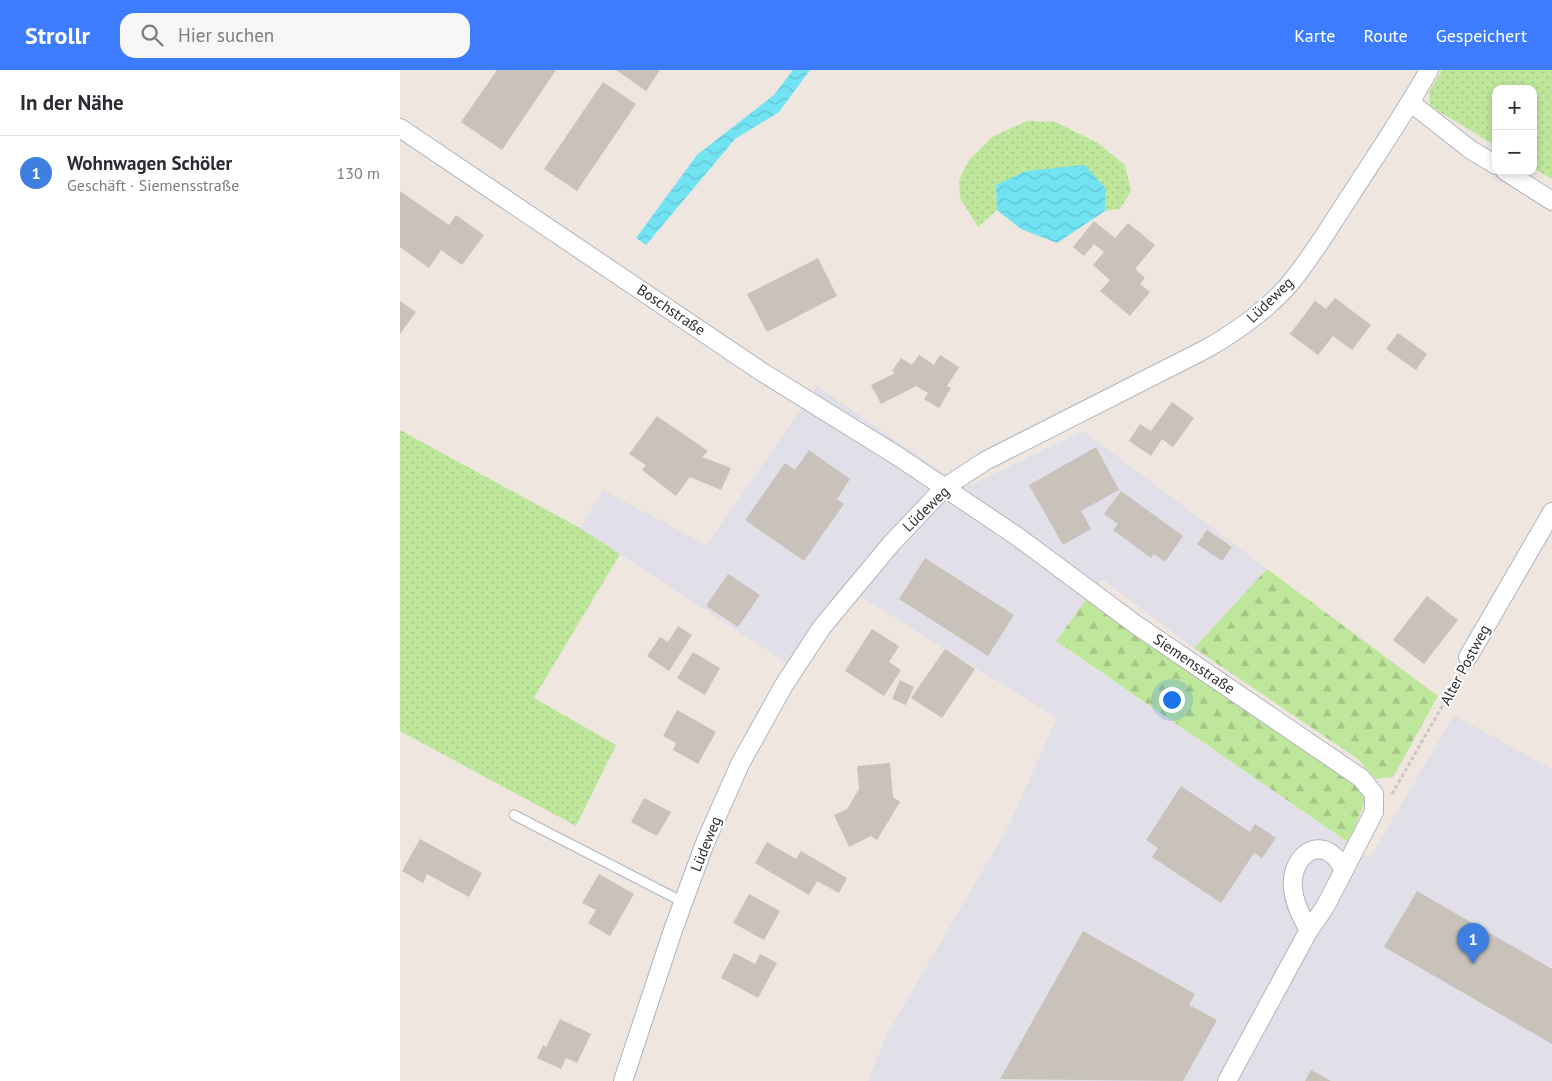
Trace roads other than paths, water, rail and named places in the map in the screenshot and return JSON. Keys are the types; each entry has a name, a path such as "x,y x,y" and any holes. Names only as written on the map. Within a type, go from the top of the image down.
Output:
{"street":[{"name":"Lüdeweg","path":"624,1081 683,902 705,843 740,764 784,685 822,627 891,544 944,488 986,461 1206,349 1237,331 1266,308 1288,286 1322,239 1411,103 1429,70"},
{"path":"1411,103 1471,150 1492,163"},
{"name":"Boschstraße","path":"400,128 762,372 944,488"},
{"path":"1512,175 1552,201"},
{"name":"Siemensstraße","path":"944,488 1018,537 1135,624 1361,778 1374,794 1374,812 1344,870"},
{"name":"Alter Postweg","path":"1468,657 1552,512"},
{"path":"1227,1081 1309,930 1325,907 1344,870 1335,856 1321,849 1307,851 1298,860 1292,879 1296,902 1309,930"}],"lane":[{"path":"514,815 683,902"}],"water":[{"path":"793,70 810,70 779,112 735,139 646,245 636,238 697,155 774,95"},
{"path":"1085,165 1106,189 1105,211 1057,243 1021,229 997,210 996,185 1026,171"}],"place":[{"name":"Wohnwagen Schöler","path":"1473,964"}]}
